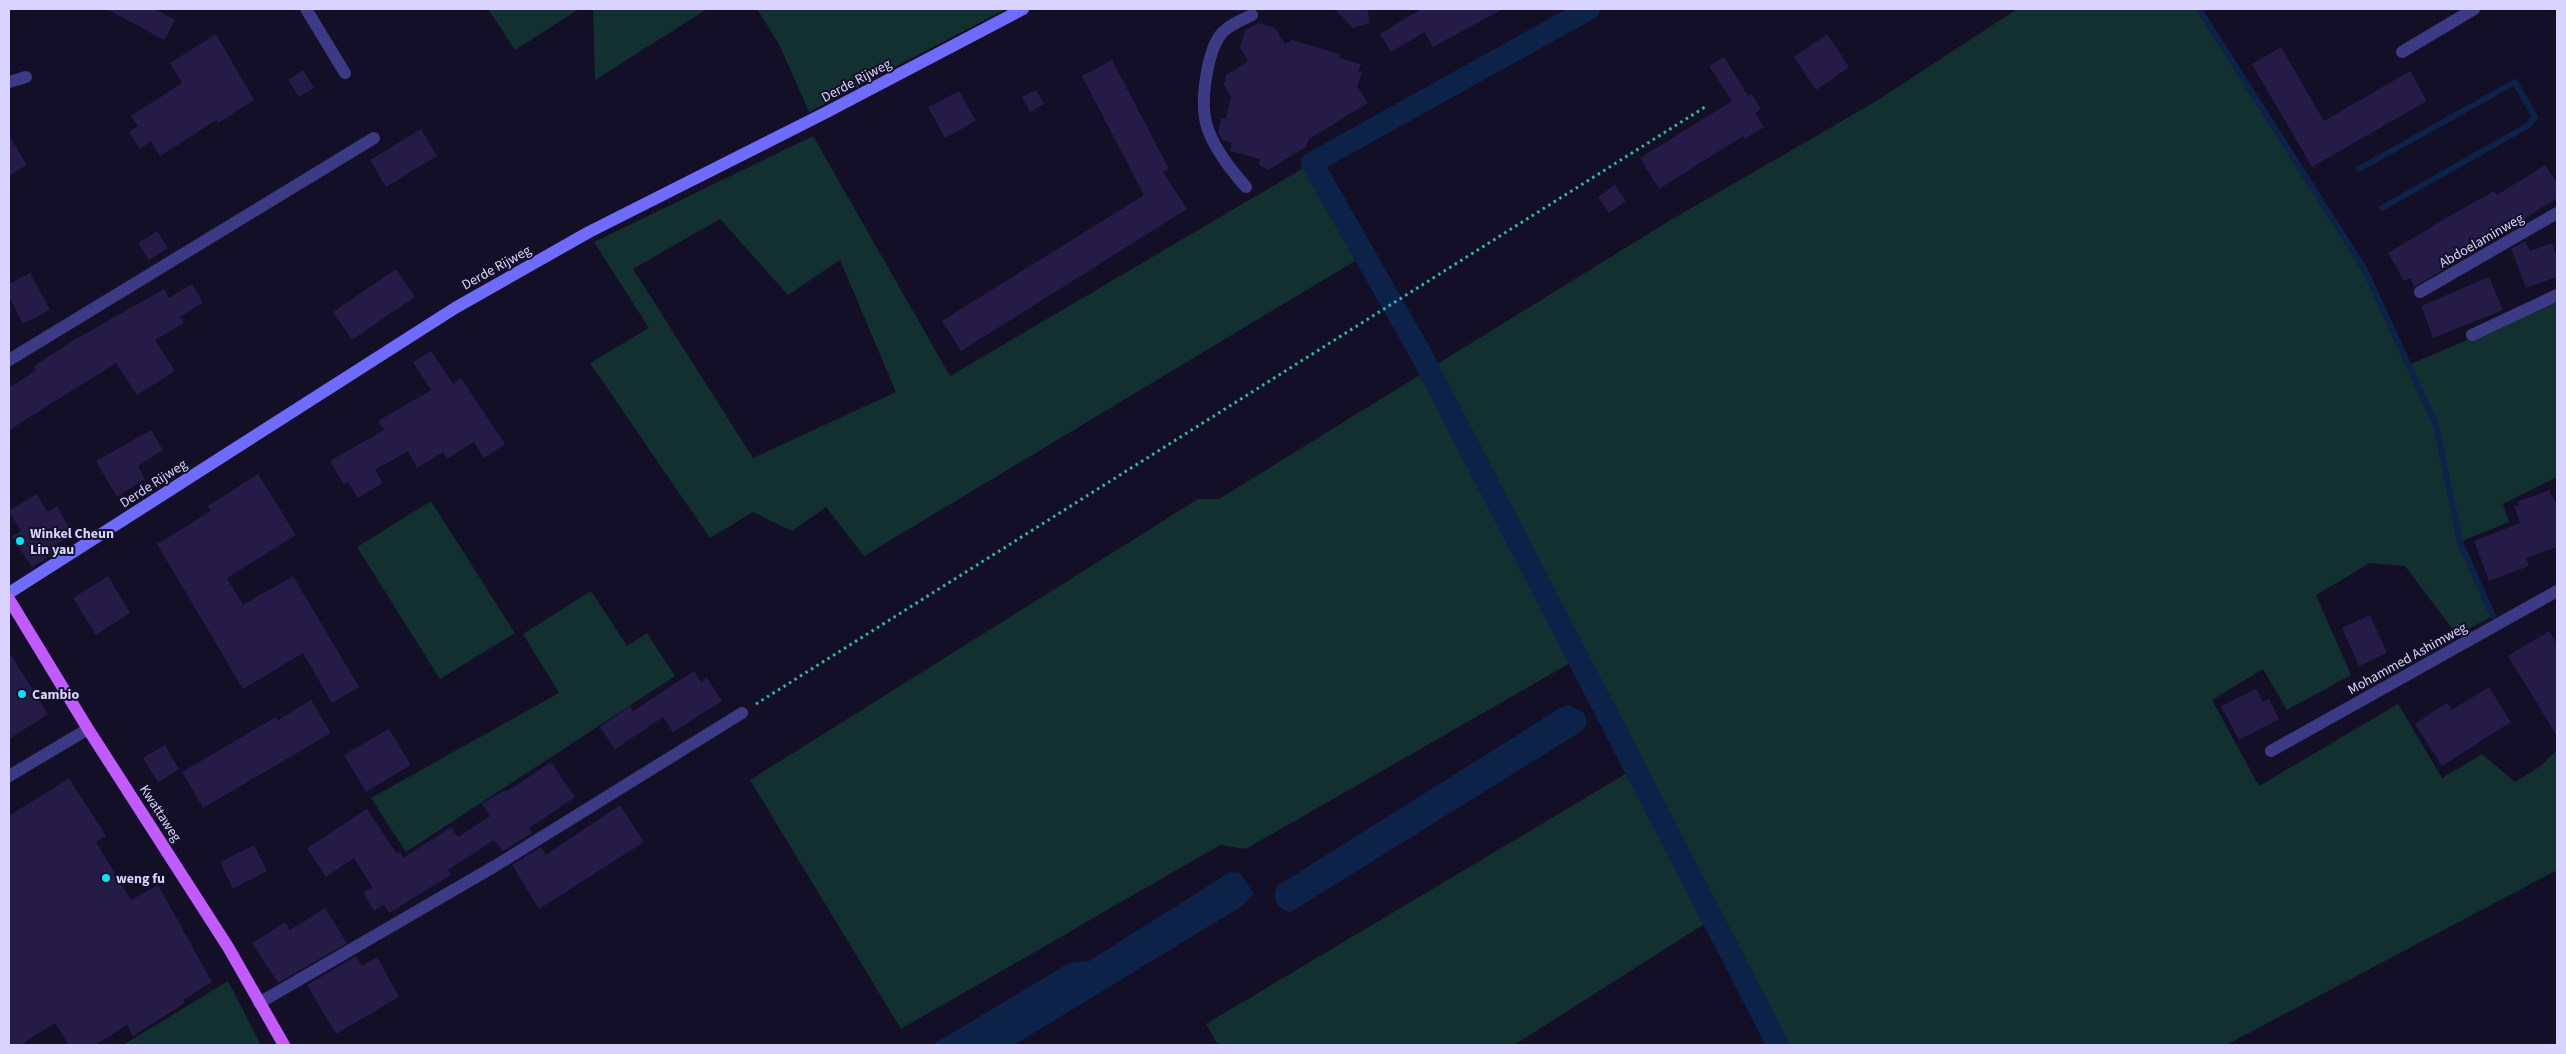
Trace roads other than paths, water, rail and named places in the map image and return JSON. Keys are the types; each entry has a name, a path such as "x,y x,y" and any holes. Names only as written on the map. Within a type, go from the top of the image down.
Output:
{"main road":[{"name":"Kwattaweg","path":"9,599 88,729 197,897 259,1003 280,1044"}],"street":[{"path":"306,9 345,72"},
{"name":"Derde Rijweg","path":"9,594 455,308 589,232 817,118 1023,9"},
{"path":"1246,187 1219,153 1205,118 1205,110 1211,52 1222,33 1250,12 1264,9"},
{"path":"2402,52 2474,9"},
{"path":"9,82 26,77"},
{"path":"9,360 374,138"},
{"name":"Abdoelaminweg","path":"2420,292 2557,213"},
{"path":"2472,335 2557,295"},
{"name":"Mohammed Ashimweg","path":"2271,751 2557,591"},
{"path":"259,1003 495,866 742,713"},
{"path":"9,776 88,729"}],"water":[{"path":"1569,705 1584,713 1587,723 1582,731 1291,912 1282,909 1276,903 1277,886 1560,708"},
{"path":"1230,872 1240,873 1254,894 1242,906 1014,1045 932,1045 1069,963 1089,961"}],"waterway":[{"path":"1589,9 1312,163 1421,354 1778,1045"},
{"path":"2199,9 2365,270 2436,425 2460,542 2493,616"},
{"path":"2359,169 2515,82 2535,117 2529,125 2382,208"}],"place":[{"name":"Winkel Cheun Lin yau","path":"20,541"},
{"name":"Cambio","path":"22,694"},
{"name":"weng fu","path":"106,878"}]}
